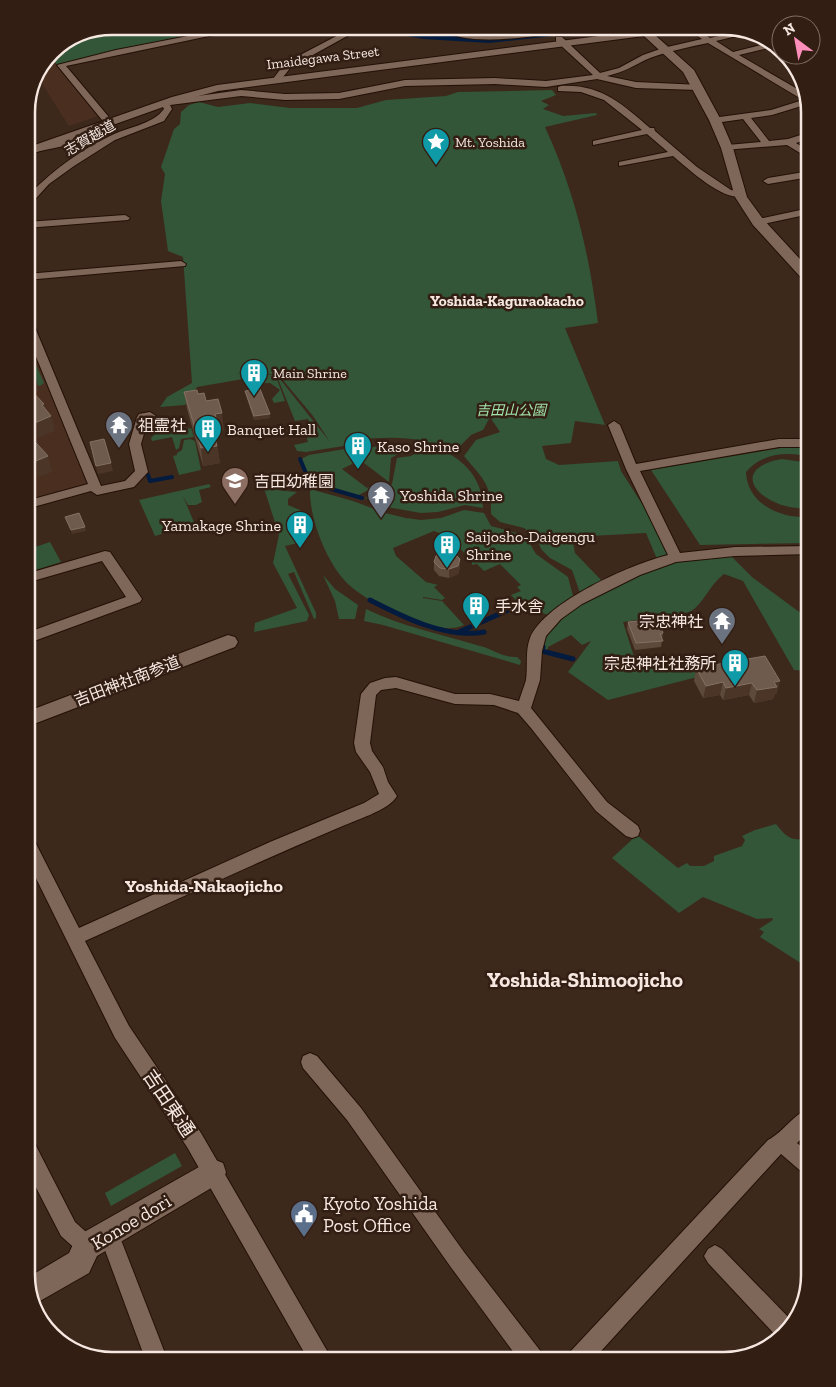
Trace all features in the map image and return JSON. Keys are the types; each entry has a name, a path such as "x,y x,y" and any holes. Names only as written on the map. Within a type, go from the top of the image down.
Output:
{"main road":[{"name":"Imaidegawa Street","path":"35,146 193,88 600,35"},
{"path":"652,35 688,70 698,87 727,148 740,194 758,222 801,268"},
{"name":"Imaidegawa Street","path":"35,146 82,136 103,122 204,91 279,76"},
{"name":"吉田神社南参道","path":"35,717 228,642"},
{"name":"Konoe dori","path":"36,1289 79,1263 98,1240 214,1172"}],"street":[{"path":"112,138 103,122 61,65 116,52 207,35"},
{"path":"279,76 288,65 345,35"},
{"path":"458,35 513,35"},
{"path":"702,35 798,93"},
{"path":"165,103 241,93 254,93 266,96 339,96 404,83 511,82 546,84 600,77 622,70 646,57 666,50 731,35"},
{"path":"561,41 600,77 637,86 698,87"},
{"path":"733,54 764,47"},
{"path":"511,82 517,86 540,91 571,88 601,94 651,130 676,153 729,194 740,194"},
{"name":"志賀越道","path":"35,194 46,182 93,149 112,138 161,119 168,109 165,103"},
{"path":"715,120 772,112 800,103"},
{"path":"745,116 767,144"},
{"path":"596,142 651,130"},
{"path":"82,136 93,149"},
{"path":"727,148 790,142 801,138"},
{"path":"790,142 801,150"},
{"path":"622,164 676,153"},
{"path":"768,181 801,176"},
{"path":"758,222 801,213"},
{"path":"35,223 125,218"},
{"path":"35,276 181,264"},
{"path":"35,340 96,489"},
{"path":"35,503 128,484 142,472 135,444 144,417 150,416"},
{"path":"614,425 632,469 676,558"},
{"path":"632,469 780,443 801,443"},
{"path":"523,709 533,680 535,647 539,635 547,624 563,610 581,599 641,568 676,558 738,552 801,550"},
{"path":"35,576 106,555 134,599 35,636"},
{"path":"75,938 276,847 355,814 389,796 381,784 377,771 364,752 362,744 369,694 371,689 380,683 403,684 453,698 492,699 523,709 537,722 603,810 620,825 632,831"},
{"name":"吉田東通","path":"35,858 122,1032 214,1172 317,1352"},
{"path":"310,1062 354,1114 457,1259 527,1352"},
{"path":"585,1352 776,1147 783,1143 801,1126"},
{"path":"783,1143 801,1158"},
{"path":"35,1165 68,1229 98,1240 153,1352"},
{"path":"715,1256 782,1326"}],"shaded area":[{"path":"112,35 204,35 57,65 98,116 69,126 41,83 51,65 73,45 87,39"},
{"path":"35,355 88,484 35,499"}],"green space":[{"path":"112,35 206,35 57,65 55,61 61,54 72,48 73,45 87,39"},
{"name":"吉田山公園","path":"552,90 556,95 541,101 549,105 543,109 563,116 596,113 597,115 545,127 556,151 573,199 585,247 598,323 565,328 605,425 575,421 571,443 542,446 546,459 559,465 618,461 621,471 667,543 671,555 657,559 646,533 591,536 573,543 575,553 602,581 580,593 572,570 550,558 541,549 537,538 524,528 500,522 491,514 488,488 481,476 464,456 476,440 500,432 490,417 483,430 471,435 455,451 430,442 406,438 382,438 355,440 356,444 306,452 297,451 294,445 308,442 304,427 310,424 308,419 295,421 276,374 330,442 313,416 277,373 197,387 185,405 160,407 167,397 192,383 183,257 168,251 161,201 165,174 161,167 174,129 180,124 181,112 189,105 199,102 218,107 250,103 290,108 357,108 386,100 446,96 458,92"},
{"path":"35,362 44,383 40,386 36,385"},
{"path":"275,374 285,401 274,403 272,399 280,390 270,383 247,384 243,379"},
{"path":"191,428 194,437 181,439 179,448 176,450 172,437 152,441 151,438 155,434"},
{"path":"190,439 195,441 201,470 179,475 173,456 182,450 184,440"},
{"path":"417,442 442,450 463,463 477,482 483,508 465,505 438,512 421,513 387,507 365,498 392,484 397,458 411,456 416,453"},
{"path":"379,446 410,447 409,453 398,454 391,458 389,482 360,460 342,469 367,488 374,484 376,486 357,496 314,483 310,479 302,461 303,458 309,455 357,447 358,450"},
{"path":"787,447 801,448 801,455 784,454 767,457 746,472 752,493 759,501 777,512 801,517 801,543 700,545 651,470"},
{"path":"782,459 801,462 801,508 779,504 766,498 757,489 753,481 755,472 764,464"},
{"path":"209,484 211,487 199,490 202,502 196,505 188,505 183,496 196,527 173,532 171,529 155,536 139,500"},
{"path":"263,485 277,490 297,492 288,499 288,505 300,510 307,541 285,546 316,613 316,618 314,619 294,572 288,574 309,615 307,621 254,632 255,623 297,608 273,563 279,535"},
{"path":"310,489 406,518 421,520 441,518 464,510 484,513 491,526 517,533 529,542 536,554 568,577 573,596 548,615 520,604 511,595 521,591 517,587 521,585 500,564 484,571 477,564 472,565 472,561 449,537 434,531 393,548 396,556 426,582 438,585 434,587 445,598 442,600 423,598 442,601 464,625 452,628 440,627 398,614 363,596 340,575 326,553 316,527 310,501"},
{"path":"50,542 61,562 35,570 35,547"},
{"path":"730,555 752,577 801,613 801,670 794,670 743,581 724,574 690,612 623,622 635,660 699,660 705,675 608,700 568,672 591,641 582,645 571,635 548,647 546,653 541,653 545,637 568,613 583,603 664,564"},
{"path":"323,575 335,589 358,605 355,619 339,619 335,601"},
{"path":"366,609 408,625 485,647 503,655 517,657 521,661 520,665 364,621"},
{"path":"776,824 783,833 794,839 801,839 801,963 760,937 764,932 759,929 773,920 772,918 757,919 703,897 679,913 612,858 637,835 678,868 687,863 690,866 704,866 714,861 714,856 742,846 745,840 742,836"},
{"path":"175,1153 182,1166 111,1206 105,1193"}],"building":[{"path":"260,389 270,414 254,416 245,391"},
{"path":"197,390 198,394 204,393 206,401 218,399 222,413 215,414 216,418 210,419 217,446 201,448 184,392"},
{"path":"35,394 44,404 42,405 51,416 35,423"},
{"path":"104,439 111,463 96,466 90,442"},
{"path":"35,442 48,456 35,461"},
{"path":"79,513 85,527 71,530 65,517"},
{"path":"445,552 455,554 460,559 458,566 449,569 440,568 434,562 436,556"},
{"path":"658,619 663,633 660,634 663,641 636,643 628,622"},
{"path":"765,656 780,681 774,682 777,687 757,690 752,683 726,688 723,682 706,686 696,668"}],"waterway":[{"path":"418,35 489,40 535,35"},
{"path":"300,459 309,480 314,484 362,498"},
{"path":"148,475 150,481 172,477"},
{"path":"370,600 425,625 455,632 484,632"},
{"path":"459,632 515,607"},
{"path":"543,647 542,651 573,659"}],"place":[{"name":"Mt. Yoshida","path":"436,166"},
{"name":"Main Shrine","path":"254,397"},
{"name":"祖霊社","path":"119,449"},
{"name":"Banquet Hall","path":"208,453"},
{"name":"Kaso Shrine","path":"358,470"},
{"name":"吉田幼稚園","path":"235,505"},
{"name":"Yoshida Shrine","path":"381,519"},
{"name":"Yamakage Shrine","path":"300,549"},
{"name":"Saijosho-Daigengu Shrine","path":"447,569"},
{"name":"手水舎","path":"476,630"},
{"name":"宗忠神社","path":"722,645"},
{"name":"宗忠神社社務所","path":"735,687"},
{"name":"Kyoto Yoshida Post Office","path":"304,1238"}],"district":[{"name":"Yoshida-Kaguraokacho","path":"507,301"},
{"name":"Yoshida-Nakaojicho","path":"204,886"},
{"name":"Yoshida-Shimoojicho","path":"585,979"}]}
